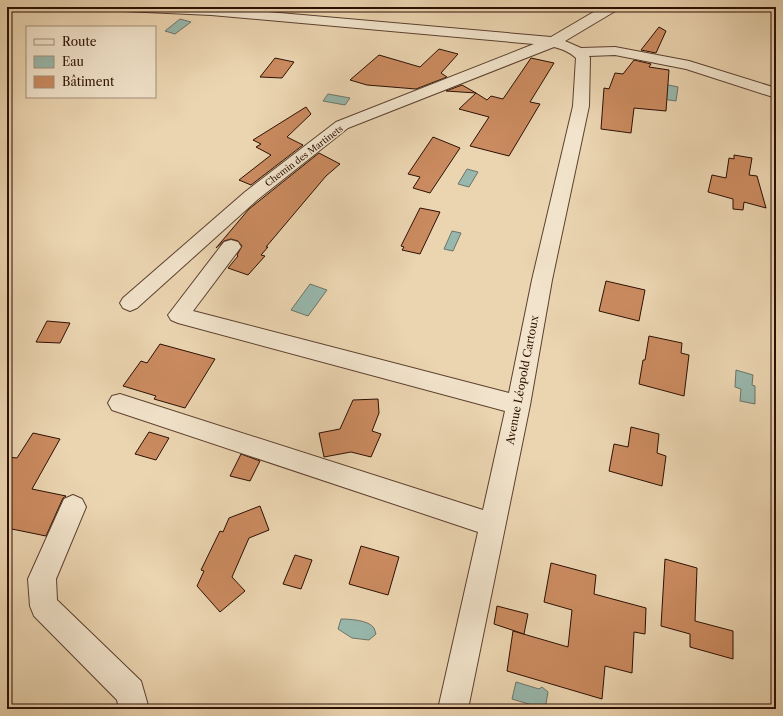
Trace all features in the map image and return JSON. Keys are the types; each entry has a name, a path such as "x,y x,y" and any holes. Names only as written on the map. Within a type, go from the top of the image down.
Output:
{"street":[{"path":"124,7 203,11 461,32 553,42 567,46 578,52 615,51 689,65 776,93"},
{"name":"Chemin des Martinets","path":"130,303 251,196 342,125 553,42 612,7"},
{"path":"578,52 581,26"},
{"name":"Avenue Léopold Cartoux","path":"453,709 518,405 542,280 581,106 583,58 578,52"},
{"path":"231,247 178,315 518,405"},
{"path":"120,403 492,525"},
{"path":"73,507 42,579 44,606 130,692 134,709"}],"water":[{"path":"180,19 191,22 175,34 165,31"},
{"path":"664,84 678,87 676,101 662,99"},
{"path":"328,94 350,98 345,105 323,101"},
{"path":"467,169 478,172 469,187 458,184"},
{"path":"452,231 461,233 453,251 444,249"},
{"path":"310,284 327,290 308,316 291,310"},
{"path":"736,370 753,375 752,385 755,386 755,404 740,401 741,389 735,387"},
{"path":"341,619 359,620 368,623 374,628 376,634 369,640 352,638 338,629"},
{"path":"516,682 539,689 542,687 548,692 545,709 512,699"}],"building":[{"path":"659,27 666,31 656,53 641,50"},
{"path":"439,49 458,54 441,73 447,77 416,89 367,85 350,80 379,55 420,67"},
{"path":"275,58 294,62 282,78 260,77"},
{"path":"531,58 554,63 530,102 540,104 509,156 470,146 489,117 459,109 476,93 487,100 491,96 503,99"},
{"path":"634,60 651,64 649,67 669,70 666,111 634,108 631,133 601,129 604,88 609,89 615,73 623,74"},
{"path":"462,85 476,93 446,91"},
{"path":"306,107 311,114 287,137 303,145 251,185 239,180 271,155 256,147 261,144 253,140"},
{"path":"433,137 460,148 430,193 413,188 420,177 408,174"},
{"path":"319,153 340,164 326,176 266,247 268,247 261,255 265,256 248,275 228,268 238,256 237,255 242,246 238,241 231,239 224,241 216,248 249,209"},
{"path":"734,155 752,158 749,175 757,176 766,208 744,202 743,210 733,209 733,199 708,192 712,175 726,178 729,158 734,159"},
{"path":"420,208 440,212 420,254 402,250 404,247 401,246"},
{"path":"606,281 645,290 639,321 599,311"},
{"path":"47,321 70,323 60,343 36,342"},
{"path":"649,336 682,343 681,353 689,355 684,396 639,384"},
{"path":"160,344 215,359 185,408 154,399 156,396 123,386 141,361 147,363"},
{"path":"378,399 379,413 372,431 381,434 371,457 351,452 324,457 319,433 340,429 353,400"},
{"path":"631,427 659,434 657,453 666,456 662,486 609,471 614,444 628,447"},
{"path":"149,432 169,438 156,460 135,454"},
{"path":"33,433 60,439 32,489 66,496 63,498 46,536 7,528 7,457 17,458"},
{"path":"241,454 260,461 250,481 230,476"},
{"path":"260,506 269,530 249,538 232,577 245,591 220,612 197,586 204,571 201,570 220,531 223,532 229,518"},
{"path":"361,546 399,557 388,595 349,584"},
{"path":"295,555 312,560 301,589 283,584"},
{"path":"665,559 697,568 695,621 733,631 733,659 690,647 690,634 661,626"},
{"path":"551,563 596,575 594,594 646,608 645,634 634,632 632,673 605,666 602,699 507,671 513,631 568,647 572,610 544,602"},
{"path":"497,606 528,614 524,634 494,624"}]}
